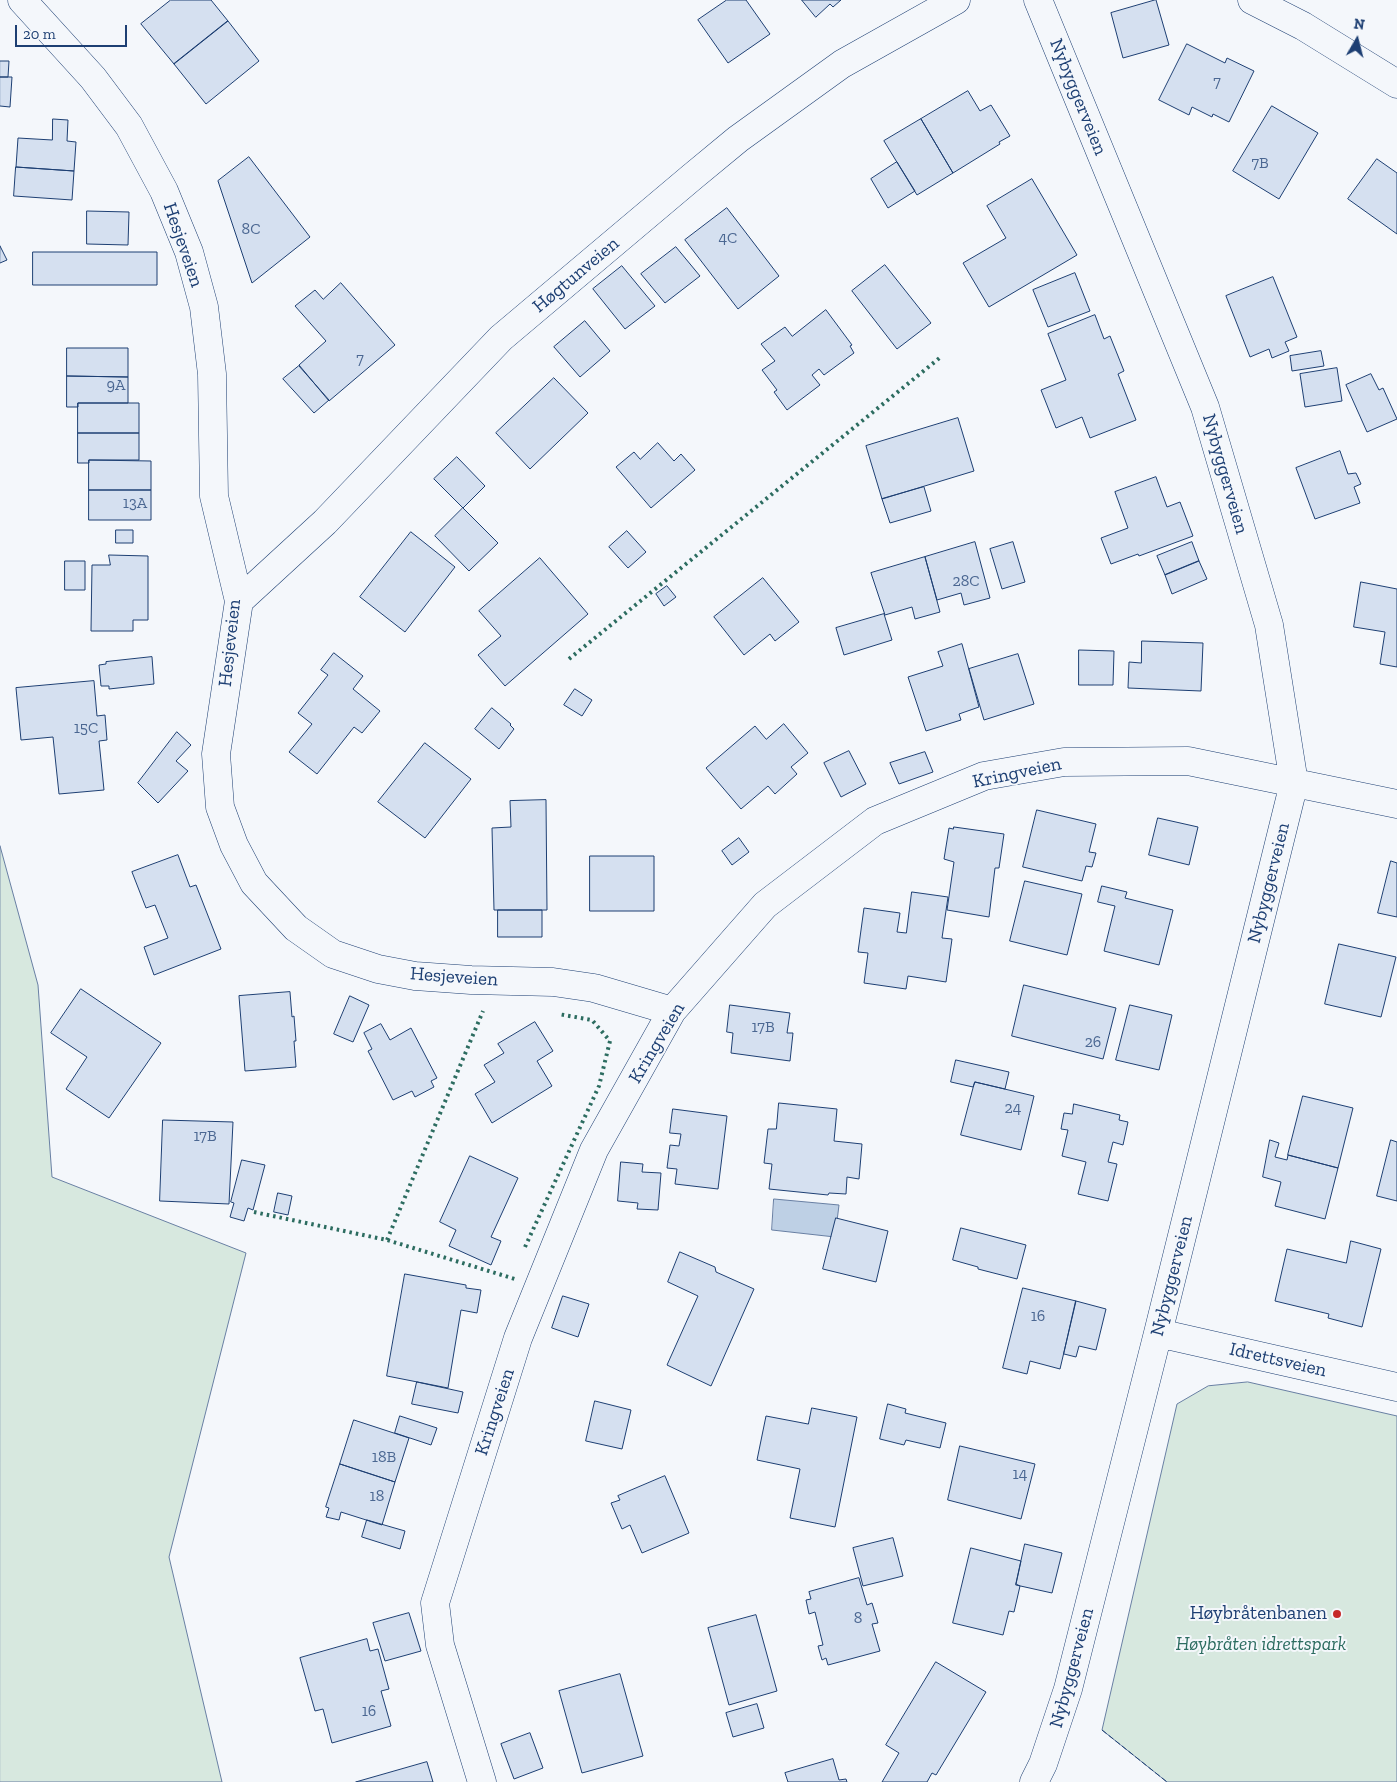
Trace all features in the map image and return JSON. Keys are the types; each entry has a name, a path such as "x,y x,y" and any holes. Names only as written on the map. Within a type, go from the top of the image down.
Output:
{"street":[{"name":"Hesjeveien","path":"22,0 93,78 129,126 164,191 189,252 204,307 212,374 214,496 239,601 216,754 220,807 234,846 254,883 296,928 333,954 378,969 415,976 471,980 553,982 594,988 672,1011"},
{"name":"Høgtunveien","path":"239,601 325,522 500,338 684,183 738,138 842,64 956,0"},
{"name":"Nybyggerveien","path":"1034,1782 1043,1764 1068,1689 1294,782 1269,625 1205,406 1038,0"},
{"path":"1252,0 1304,26 1397,84"},
{"name":"Kringveien","path":"482,1782 440,1645 435,1603 518,1338 594,1150 672,1011 765,905 875,821 984,776 1064,762 1188,761 1397,804"},
{"name":"Idrettsveien","path":"1158,1333 1397,1387"}],"green space":[{"path":"0,846 38,985 52,1177 246,1253 169,1557 222,1782 0,1782"},
{"name":"Høybråten idrettspark","path":"1248,1382 1397,1416 1397,1782 1167,1782 1102,1730 1177,1404 1208,1386"}],"water":[{"path":"774,1199 839,1205 835,1237 772,1230"}],"building":[{"path":"171,0 211,0 228,21 174,64 141,24"},
{"path":"727,0 746,0 770,34 728,63 698,20"},
{"path":"802,0 841,0 833,7 830,4 816,17"},
{"path":"1156,0 1169,45 1123,58 1111,13"},
{"path":"228,21 259,61 206,104 174,64"},
{"path":"1187,44 1225,63 1227,58 1254,71 1229,122 1213,114 1212,117 1192,107 1189,115 1159,100"},
{"path":"0,61 9,61 8,77 0,77"},
{"path":"0,77 12,77 10,107 0,106"},
{"path":"968,91 980,111 991,105 1010,136 953,173 921,119"},
{"path":"1272,106 1318,133 1279,199 1233,171"},
{"path":"53,119 68,120 67,141 76,142 74,171 16,167 18,138 52,140"},
{"path":"921,119 953,173 917,195 884,141"},
{"path":"249,157 310,237 252,283 218,181"},
{"path":"1377,159 1397,173 1397,234 1348,199"},
{"path":"897,162 915,191 888,208 871,179"},
{"path":"16,167 74,171 72,200 14,196"},
{"path":"1032,179 1077,255 989,307 963,263 1006,238 987,206"},
{"path":"727,208 779,276 738,309 685,240"},
{"path":"87,211 129,212 128,245 87,244"},
{"path":"0,246 7,260 0,263"},
{"path":"676,247 700,276 665,303 641,274"},
{"path":"33,252 157,252 157,285 33,285"},
{"path":"885,265 931,323 897,349 852,291"},
{"path":"622,266 655,306 625,329 593,289"},
{"path":"1075,273 1090,311 1048,327 1033,290"},
{"path":"1273,277 1297,337 1285,342 1289,351 1272,358 1269,349 1250,357 1226,296"},
{"path":"341,283 395,345 329,401 299,365 326,341 295,306 315,290 323,299"},
{"path":"826,310 852,345 850,346 854,353 824,375 819,369 812,375 820,385 787,410 774,392 777,390 762,370 775,361 761,344 785,327 792,336"},
{"path":"1095,315 1104,339 1110,336 1124,371 1118,374 1136,420 1090,438 1082,417 1056,428 1041,390 1066,380 1048,334"},
{"path":"585,321 610,351 580,377 554,347"},
{"path":"67,348 128,348 128,377 67,376"},
{"path":"1321,351 1324,366 1292,371 1290,356"},
{"path":"299,366 329,400 314,413 283,379"},
{"path":"1337,368 1342,401 1305,407 1300,374"},
{"path":"1371,374 1379,390 1383,388 1397,419 1367,432 1346,385"},
{"path":"67,376 128,377 128,403 78,403 78,407 67,407"},
{"path":"554,378 588,413 530,469 496,433"},
{"path":"78,403 139,403 139,433 78,433"},
{"path":"958,418 974,471 882,499 866,446"},
{"path":"78,433 139,433 139,460 89,460 89,463 78,463"},
{"path":"658,443 674,461 681,454 695,470 651,508 616,467 634,452 640,459"},
{"path":"1340,451 1348,474 1356,473 1361,484 1354,487 1360,503 1315,519 1296,468"},
{"path":"457,457 485,486 463,508 434,479"},
{"path":"89,460 151,461 151,490 89,490"},
{"path":"1156,477 1167,507 1180,502 1193,536 1111,564 1101,538 1128,528 1115,492"},
{"path":"924,487 931,511 890,523 882,499"},
{"path":"89,490 151,490 151,520 89,520"},
{"path":"463,508 498,543 469,571 435,536"},
{"path":"116,530 133,530 133,543 116,543"},
{"path":"627,531 646,552 628,568 609,547"},
{"path":"411,532 455,567 405,632 360,597"},
{"path":"975,542 990,598 964,605 961,593 937,600 925,557"},
{"path":"1013,542 1025,582 1002,589 990,549"},
{"path":"1192,542 1199,561 1165,575 1157,556"},
{"path":"109,555 148,556 148,620 133,620 133,631 91,631 92,565 110,565"},
{"path":"925,557 940,612 915,619 912,607 885,615 871,573"},
{"path":"540,558 588,614 505,686 478,655 501,636 479,611"},
{"path":"65,561 85,561 85,590 65,590"},
{"path":"1199,561 1207,579 1172,594 1165,575"},
{"path":"763,578 799,622 775,641 770,634 744,655 714,617"},
{"path":"1361,582 1397,589 1397,667 1380,664 1385,632 1354,627"},
{"path":"667,586 676,597 664,606 656,594"},
{"path":"884,614 892,640 844,655 836,628"},
{"path":"1142,641 1203,643 1201,691 1128,688 1129,662 1141,663"},
{"path":"962,644 979,707 959,714 961,720 926,731 908,677 943,666 938,652"},
{"path":"1079,650 1114,651 1113,685 1079,685"},
{"path":"334,653 363,676 353,689 380,711 362,733 354,727 317,774 289,752 312,724 298,713 328,675 321,670"},
{"path":"1018,654 1034,704 984,720 969,669"},
{"path":"152,657 154,684 109,689 109,686 101,686 99,665 106,664 106,662"},
{"path":"94,681 97,716 105,715 107,740 99,741 104,790 59,794 53,737 21,740 16,688"},
{"path":"575,689 592,700 582,716 564,705"},
{"path":"492,708 511,724 514,729 499,749 475,729"},
{"path":"784,724 808,753 791,767 797,774 775,794 768,786 741,809 706,768 755,726 766,739"},
{"path":"177,732 191,745 176,761 188,771 158,803 138,783"},
{"path":"425,743 471,779 425,838 378,802"},
{"path":"849,751 866,784 841,797 824,763"},
{"path":"925,752 933,772 899,784 890,763"},
{"path":"546,800 547,910 494,910 492,828 511,827 510,801"},
{"path":"1037,810 1096,824 1089,852 1096,853 1092,867 1086,866 1082,881 1023,867"},
{"path":"1158,818 1198,827 1189,865 1149,855"},
{"path":"954,827 1004,834 999,868 995,868 989,917 947,910 954,862 944,859 949,828 953,829"},
{"path":"739,838 749,852 732,865 722,851"},
{"path":"178,855 190,887 196,885 221,949 154,975 144,947 168,938 155,905 146,908 132,872"},
{"path":"590,856 654,856 654,911 590,911"},
{"path":"1391,861 1397,863 1397,917 1378,913"},
{"path":"1025,881 1082,894 1067,955 1010,941"},
{"path":"1102,886 1127,892 1125,898 1173,910 1159,965 1104,951 1115,906 1098,902"},
{"path":"912,892 948,897 942,938 952,939 946,982 908,976 906,989 864,983 868,953 858,952 864,908 900,913 897,932 906,933"},
{"path":"498,910 542,910 542,937 498,937"},
{"path":"1339,944 1396,957 1381,1017 1325,1004"},
{"path":"1024,985 1116,1008 1103,1059 1012,1036"},
{"path":"81,989 161,1043 109,1118 66,1089 87,1057 51,1033"},
{"path":"290,992 296,1041 294,1041 296,1067 245,1071 239,996"},
{"path":"350,996 369,1005 353,1042 334,1034"},
{"path":"730,1005 790,1013 787,1033 793,1033 790,1061 731,1053 733,1033 727,1032"},
{"path":"1130,1005 1172,1015 1159,1070 1116,1060"},
{"path":"535,1022 553,1051 537,1061 552,1086 492,1123 475,1094 495,1082 484,1065 504,1053 498,1044"},
{"path":"381,1024 390,1040 411,1028 437,1078 431,1081 434,1087 415,1097 412,1091 393,1100 368,1051 372,1049 364,1033"},
{"path":"956,1060 1009,1072 1005,1089 975,1082 973,1087 951,1082"},
{"path":"975,1082 1034,1096 1021,1150 961,1135"},
{"path":"1303,1096 1353,1108 1338,1168 1288,1155"},
{"path":"779,1103 837,1109 834,1141 862,1144 859,1179 847,1177 846,1194 829,1193 828,1195 769,1189 772,1164 764,1163 768,1129 776,1129"},
{"path":"1074,1104 1120,1115 1119,1120 1128,1122 1123,1145 1113,1142 1108,1162 1117,1164 1108,1201 1078,1194 1086,1162 1062,1156 1068,1130 1061,1129 1064,1113 1072,1114"},
{"path":"673,1109 727,1116 718,1189 675,1184 677,1169 667,1168 670,1145 679,1146 681,1134 670,1133"},
{"path":"163,1120 233,1122 229,1204 160,1201"},
{"path":"1270,1140 1279,1143 1275,1157 1287,1160 1288,1155 1338,1168 1325,1219 1275,1206 1281,1182 1263,1177"},
{"path":"1391,1140 1397,1142 1397,1201 1377,1196"},
{"path":"470,1156 518,1178 491,1237 501,1241 491,1265 449,1246 456,1230 440,1222"},
{"path":"242,1160 265,1165 253,1210 248,1208 244,1221 230,1217 234,1203 231,1202"},
{"path":"621,1162 643,1164 642,1172 661,1173 658,1210 637,1209 638,1203 618,1201"},
{"path":"278,1193 292,1196 288,1215 274,1212"},
{"path":"836,1218 888,1231 876,1282 823,1269"},
{"path":"961,1228 1026,1245 1017,1279 978,1269 978,1267 953,1260"},
{"path":"1351,1241 1381,1249 1362,1327 1328,1318 1329,1314 1275,1301 1287,1249 1346,1263"},
{"path":"680,1252 715,1267 716,1272 754,1289 711,1386 667,1365 698,1296 668,1282"},
{"path":"405,1274 466,1285 466,1288 481,1290 477,1313 461,1310 448,1388 387,1376"},
{"path":"1023,1288 1076,1301 1060,1369 1030,1361 1027,1374 1003,1368"},
{"path":"563,1296 589,1304 578,1337 552,1328"},
{"path":"1076,1301 1106,1309 1096,1350 1079,1346 1076,1357 1064,1354"},
{"path":"417,1382 463,1392 458,1413 412,1404"},
{"path":"595,1401 631,1410 622,1449 586,1441"},
{"path":"888,1404 906,1409 905,1413 946,1423 940,1448 906,1440 904,1445 880,1439"},
{"path":"812,1408 857,1417 835,1527 790,1518 800,1469 757,1460 766,1416 808,1424"},
{"path":"400,1416 437,1428 431,1445 395,1433"},
{"path":"354,1420 409,1438 395,1482 340,1464"},
{"path":"960,1446 1035,1464 1021,1519 948,1500"},
{"path":"340,1464 395,1482 382,1525 341,1512 339,1520 326,1517 329,1508 326,1507"},
{"path":"665,1476 689,1533 642,1553 630,1525 622,1529 611,1503 620,1500 618,1496"},
{"path":"367,1520 405,1531 400,1549 362,1537"},
{"path":"893,1538 903,1576 863,1586 853,1548"},
{"path":"1025,1544 1062,1553 1052,1593 1016,1585"},
{"path":"971,1548 1021,1561 1016,1584 1020,1586 1014,1612 1009,1611 1003,1635 953,1623"},
{"path":"859,1578 867,1605 872,1603 878,1623 872,1624 880,1651 828,1665 826,1658 822,1660 818,1646 823,1645 815,1612 809,1614 806,1600 811,1599 809,1592"},
{"path":"409,1613 421,1651 385,1661 373,1623"},
{"path":"756,1615 777,1691 729,1705 708,1628"},
{"path":"367,1639 370,1651 378,1649 389,1689 381,1691 391,1726 332,1743 323,1709 315,1711 300,1658"},
{"path":"936,1662 986,1692 936,1775 932,1773 927,1782 882,1782 899,1753 886,1745"},
{"path":"620,1674 643,1756 582,1773 559,1691"},
{"path":"757,1704 764,1728 733,1737 726,1713"},
{"path":"530,1733 543,1768 514,1779 501,1744"},
{"path":"833,1759 839,1780 846,1779 847,1782 788,1782 785,1773"},
{"path":"427,1762 433,1782 356,1782"}],"hedge":[{"path":"569,659 942,356"},
{"path":"387,1240 483,1011"},
{"path":"525,1247 599,1086 610,1041 592,1020 558,1014"},
{"path":"254,1212 387,1240 515,1279"}],"fence":[{"path":"1102,1730 1167,1782"}],"place":[{"name":"Høybråtenbanen","path":"1337,1614"}]}
